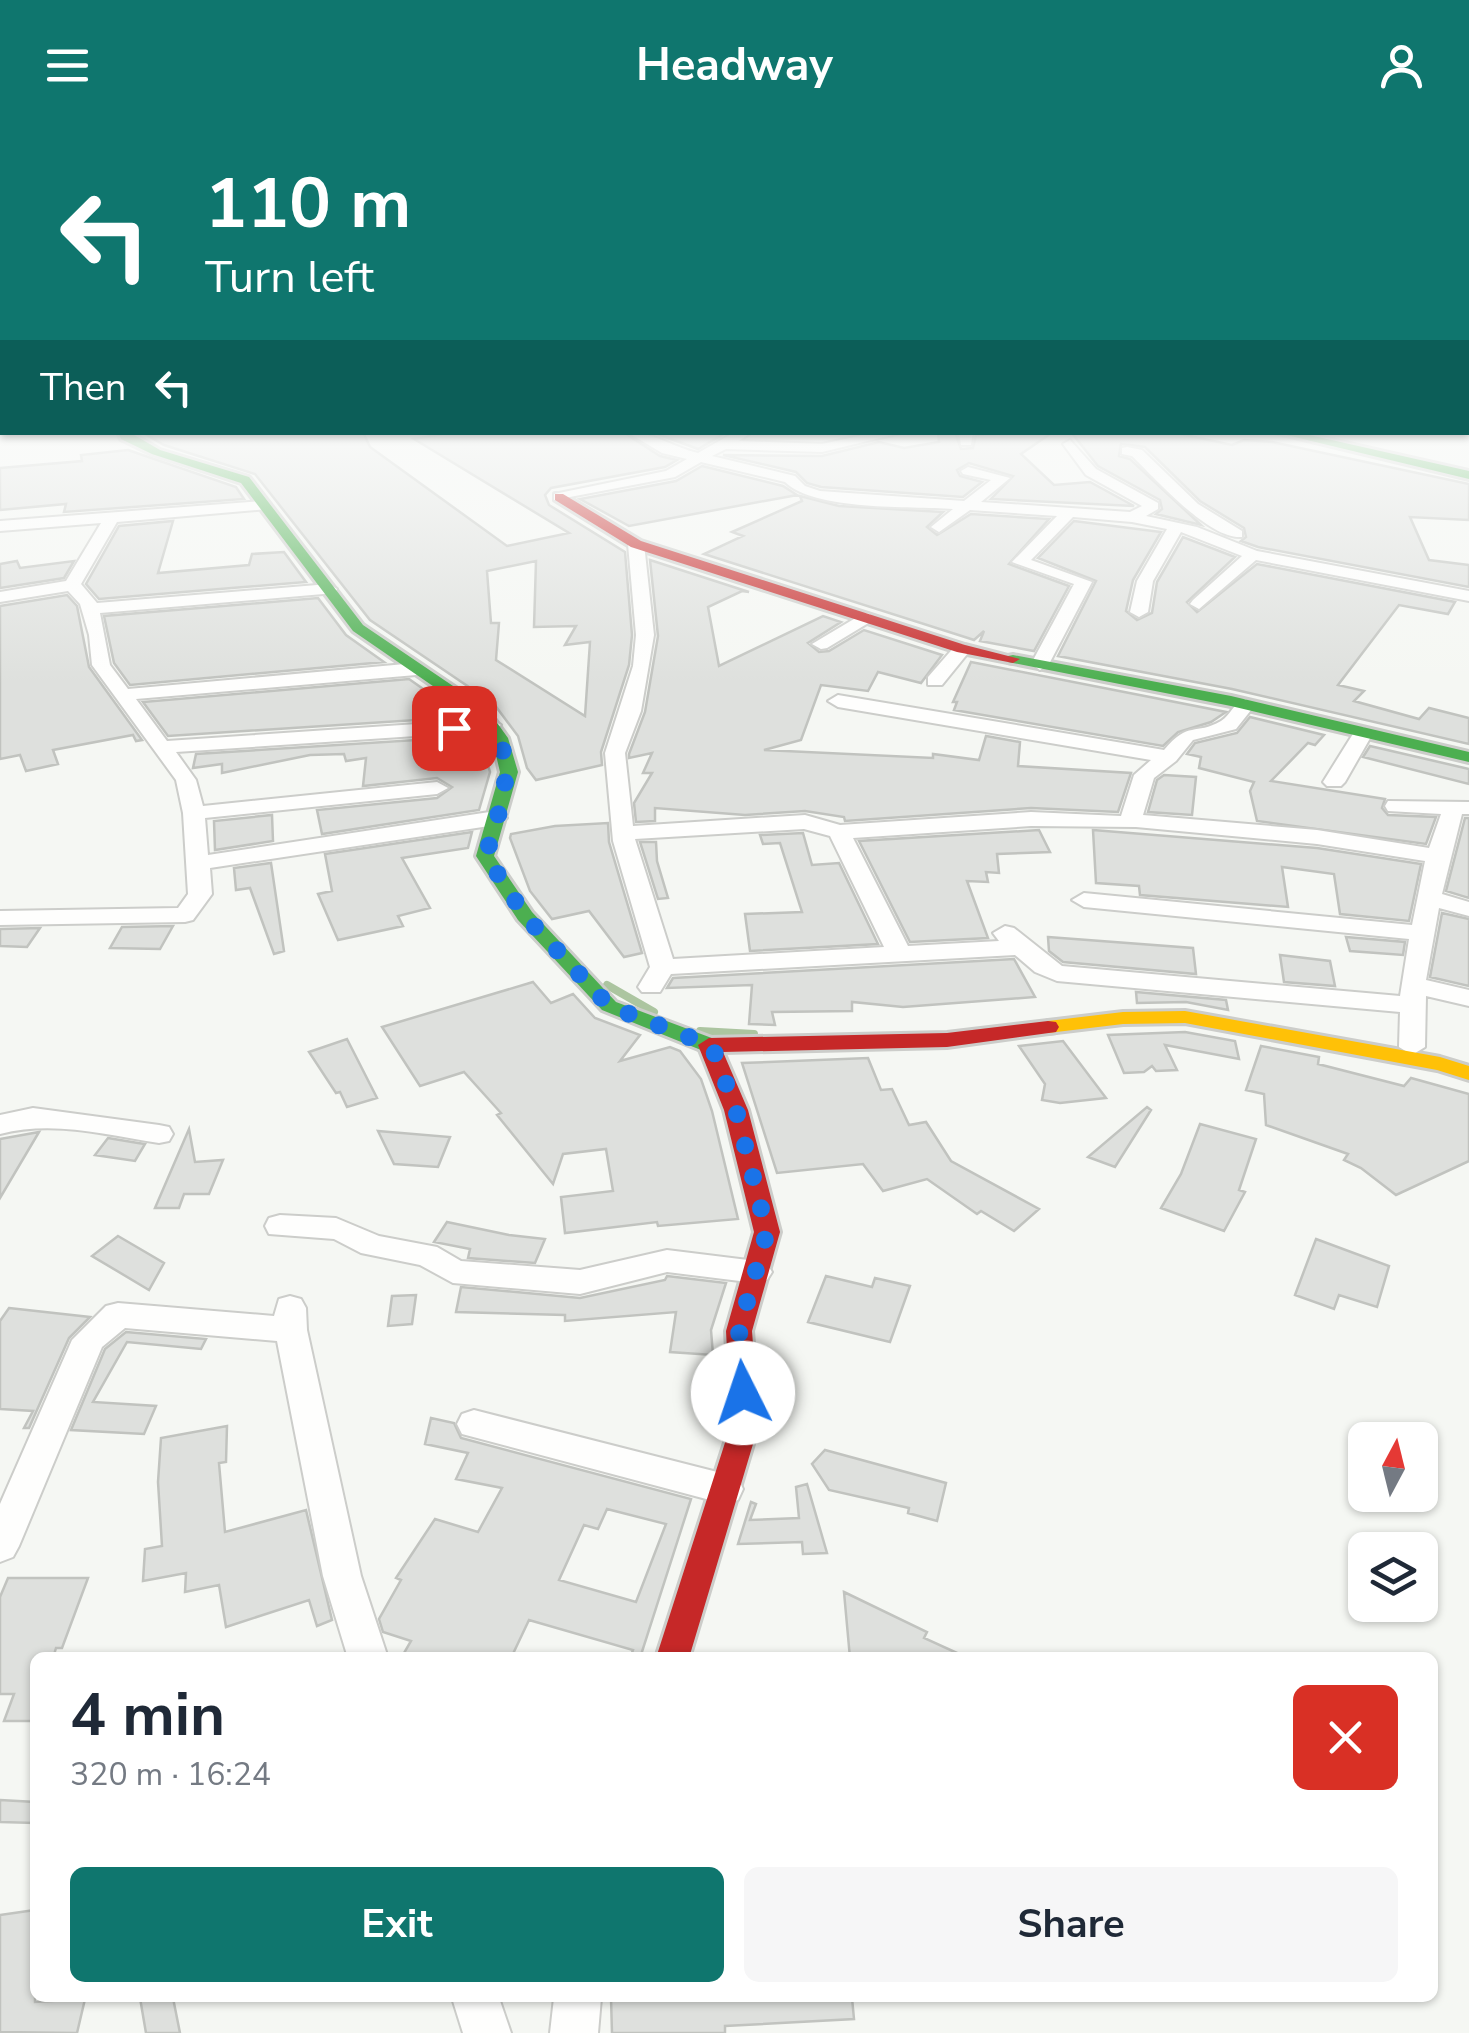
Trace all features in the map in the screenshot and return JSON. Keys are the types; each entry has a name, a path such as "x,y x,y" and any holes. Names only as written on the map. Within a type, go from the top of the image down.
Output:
{"street":[{"path":"0,526 264,506 358,628 481,712 500,738 509,772 486,856 525,916 609,1006 712,1046 947,1040 1089,1021 1185,1017 1428,1061 1469,1073"},
{"path":"573,506 636,544 962,650 1245,705 1469,757"},
{"path":"939,527 965,506 1132,517 1176,527 1259,556 1469,596"},
{"path":"1132,517 1153,506"},
{"path":"1193,506 1239,536 1259,556"},
{"path":"1040,664 1084,582 1020,562 1069,512"},
{"path":"0,597 72,585 112,518"},
{"path":"1138,612 1144,580 1176,527"},
{"path":"636,544 645,635 631,711 616,753 623,833 657,977 1013,940 1057,973 1469,998"},
{"path":"1199,604 1259,556"},
{"path":"0,918 185,915 200,894 194,814 186,780 101,665 90,609 72,585"},
{"path":"90,609 329,588"},
{"path":"820,644 864,618"},
{"path":"935,681 962,650"},
{"path":"120,694 416,669"},
{"path":"838,701 1169,757"},
{"path":"1131,820 1144,775 1169,757 1186,736 1229,725 1245,705"},
{"path":"161,747 490,725"},
{"path":"1334,782 1363,732"},
{"path":"194,814 437,788"},
{"path":"1396,806 1461,809 1437,856 1412,995 1412,1047"},
{"path":"198,863 496,818"},
{"path":"623,833 804,822 839,832 1031,819 1127,823 1131,820 1317,838 1437,856"},
{"path":"839,832 899,953"},
{"path":"1432,899 1469,909"},
{"path":"1084,900 1422,933"},
{"path":"674,1652 745,1424 739,1330 767,1232 736,1110 712,1046"},
{"path":"0,1125 34,1117 159,1134"},
{"path":"280,1226 308,1225 342,1231 372,1246 444,1261 453,1272 580,1282 667,1261 756,1272"},
{"path":"0,1546 90,1340 118,1316 290,1319 342,1576 366,1652"},
{"path":"474,1424 725,1488"},
{"path":"477,2002 488,2033"},
{"path":"574,2033 578,2002"}],"building":[{"path":"0,506 46,506 0,510"},
{"path":"66,506 150,506 64,512"},
{"path":"280,506 451,506 507,546 569,533 524,506 550,506 625,552 632,635 629,665 601,752 602,765 536,780 527,768 518,736 494,704 370,620","holes":["536,561 534,627 576,626 565,645 590,642 585,716 496,660 499,623 491,623 487,571"]},
{"path":"592,506 738,506 629,526"},
{"path":"791,506 943,512 927,527 937,535 971,514 1049,519 1009,564 1069,586 1034,651 980,641 984,631 974,640 704,554 743,536 732,532"},
{"path":"1161,506 1180,506 1201,525 1156,514"},
{"path":"1208,506 1469,506 1469,520 1410,517 1429,560 1469,565 1469,587 1258,547 1241,541 1246,537 1244,528"},
{"path":"173,521 158,573 249,565 252,554 284,552 306,582 99,599 86,584 119,526"},
{"path":"1074,521 1161,532 1133,580 1126,611 1137,620 1152,613 1157,582 1183,537 1235,557 1187,602 1197,612 1257,564 1455,602 1448,614 1399,605 1338,685 1364,691 1354,701 1419,719 1429,708 1469,718 1469,744 1232,689 1058,656 1096,581 1038,558"},
{"path":"650,560 749,592 742,591 708,607 719,666 823,616 841,622 808,643 819,652 829,651 864,630 942,655 921,683 878,672 868,691 821,685 801,740 764,750 933,758 933,754 979,760 986,736 1020,742 1018,766 1131,773 1118,812 1031,808 845,821 844,817 805,811 745,815 655,808 655,821 636,822 634,803 652,773 643,773 652,753 629,758 645,712 658,636"},
{"path":"17,561 20,568 74,561 64,578 0,588 0,564"},
{"path":"67,595 77,606 89,667 142,740 136,741 133,735 53,750 58,764 26,771 20,755 0,759 0,606"},
{"path":"318,598 346,635 384,662 130,685 114,663 104,616"},
{"path":"971,662 1226,712 1211,722 1178,732 1163,746 954,710 957,702 953,702"},
{"path":"409,679 463,717 168,736 143,702"},
{"path":"1250,717 1324,735 1315,745 1308,743 1271,781 1385,799 1382,808 1388,815 1436,817 1426,844 1257,821 1250,791 1254,782 1199,768 1201,757 1187,754 1195,743 1237,733"},
{"path":"479,736 490,772 479,810 322,834 317,810 437,798 452,787 437,778 363,786 366,758 346,761 344,754 310,755 222,773 222,764 193,768 196,754"},
{"path":"1370,746 1469,769 1469,784 1363,757"},
{"path":"1164,775 1196,777 1192,815 1148,812 1157,780"},
{"path":"272,815 273,841 215,850 214,821"},
{"path":"1465,818 1469,818 1469,898 1446,891"},
{"path":"608,823 609,842 642,953 624,957 589,911 552,919 530,891 510,838 511,834 555,826"},
{"path":"1039,830 1050,852 997,854 999,873 986,872 988,882 967,881 988,938 910,942 859,841"},
{"path":"1093,830 1317,848 1421,864 1409,921 1340,914 1334,874 1282,867 1288,907 1140,895 1139,886 1096,883"},
{"path":"472,832 468,848 402,858 430,908 398,916 403,926 338,940 318,894 332,891 325,854"},
{"path":"803,833 812,865 839,863 878,944 750,951 745,914 802,912 780,843 763,844 760,835"},
{"path":"640,842 656,842 657,861 668,898 658,899"},
{"path":"271,863 284,951 274,954 250,888 236,890 234,868"},
{"path":"1442,913 1469,919 1469,986 1430,977"},
{"path":"173,926 160,949 110,948 122,927"},
{"path":"40,928 27,947 0,946 0,929"},
{"path":"1048,937 1193,948 1196,974 1063,962 1049,951"},
{"path":"1346,937 1405,942 1403,955 1350,951"},
{"path":"1280,955 1330,961 1335,986 1284,982"},
{"path":"1014,959 1035,997 903,1007 852,1002 852,1011 772,1012 775,1025 749,1024 752,985 667,988 673,978"},
{"path":"533,982 551,1003 573,994 595,1018 640,1035 620,1061 670,1047 680,1051 701,1079 738,1219 658,1226 657,1222 565,1233 561,1197 613,1191 606,1149 563,1154 553,1184 497,1115 501,1113 464,1072 420,1086 382,1027"},
{"path":"1136,992 1226,1000 1228,1010 1186,1002 1137,1003"},
{"path":"1185,1032 1235,1041 1239,1059 1165,1045 1177,1070 1156,1071 1152,1066 1144,1072 1124,1073 1108,1035"},
{"path":"347,1039 377,1098 347,1107 309,1052"},
{"path":"1063,1041 1106,1098 1060,1103 1042,1100 1045,1084 1019,1046"},
{"path":"1261,1046 1319,1057 1318,1064 1404,1086 1411,1078 1469,1094 1469,1161 1396,1195 1344,1160 1348,1154 1266,1125 1264,1094 1246,1090"},
{"path":"868,1058 881,1090 892,1089 909,1125 926,1122 951,1161 1039,1209 1014,1231 981,1211 977,1214 927,1179 883,1191 863,1164 777,1173 742,1063"},
{"path":"1147,1107 1151,1110 1115,1167 1088,1157"},
{"path":"1200,1124 1256,1139 1239,1190 1245,1192 1224,1231 1161,1208 1181,1174"},
{"path":"189,1129 195,1162 223,1160 209,1194 184,1194 179,1208 155,1208"},
{"path":"378,1131 450,1137 438,1167 394,1164"},
{"path":"39,1132 0,1198 0,1139"},
{"path":"108,1138 145,1144 135,1161 95,1155"},
{"path":"447,1222 545,1239 535,1263 468,1258 470,1249 434,1242"},
{"path":"118,1236 164,1263 149,1290 92,1256"},
{"path":"1316,1239 1389,1266 1377,1307 1339,1295 1334,1309 1295,1295"},
{"path":"667,1276 726,1283 711,1330 713,1355 670,1352 676,1312 565,1321 565,1315 456,1312 461,1287 580,1298 665,1280"},
{"path":"826,1276 872,1287 875,1278 910,1286 890,1342 808,1322"},
{"path":"416,1295 412,1324 388,1326 392,1296"},
{"path":"9,1308 90,1317 69,1338 29,1428 24,1428 33,1411 0,1409 0,1321"},
{"path":"126,1332 206,1339 201,1349 127,1342 93,1402 156,1406 144,1434 71,1430 105,1349"},
{"path":"431,1418 454,1423 461,1438 691,1499 642,1652 529,1620 514,1652 405,1652 411,1641 383,1632 379,1619 401,1580 396,1578 435,1519 478,1532 502,1488 456,1479 468,1453 425,1444","holes":["607,1509 666,1524 636,1602 559,1580 584,1525 598,1529"]},
{"path":"227,1426 226,1462 219,1463 225,1532 306,1510 332,1620 317,1626 309,1600 226,1627 219,1585 185,1592 186,1573 143,1581 145,1549 162,1546 158,1482 161,1438"},
{"path":"825,1450 946,1483 937,1521 908,1513 909,1508 829,1490 812,1464"},
{"path":"807,1484 827,1553 803,1554 802,1542 738,1544 751,1502 756,1504 750,1520 799,1518 796,1487"},
{"path":"8,1578 88,1578 62,1648 55,1652 30,1652 30,1721 4,1721 14,1694 0,1694 0,1597"},
{"path":"844,1592 927,1632 924,1638 955,1652 849,1652"},
{"path":"0,1800 30,1802 30,1823 0,1822"},
{"path":"30,1911 30,2002 84,2002 77,2033 0,2032 0,1915"},
{"path":"141,2002 174,2002 180,2033 146,2033"},
{"path":"611,2002 852,2002 854,2019 725,2026 725,2033 612,2033"}],"waterway":[{"path":"607,985 654,1012"},
{"path":"700,1031 754,1034"}],"traffic: fast":[{"path":"265,506 358,628 481,712 500,738 509,772 485,856 525,916 609,1006 709,1045"},
{"path":"1013,659 1231,701 1469,757"}],"traffic: slow":[{"path":"1048,1027 1123,1018 1185,1017 1440,1064 1469,1073"}],"traffic: jam":[{"path":"573,506 636,544 962,649 1013,659"},
{"path":"712,1046 947,1040 1048,1027"},
{"path":"674,1652 745,1424 739,1331 767,1232 736,1110 709,1045"}],"route":[{"path":"454,728 490,725 500,738 509,772 486,856 525,916 609,1006 712,1046 736,1110 767,1232 739,1330 743,1393"}]}
